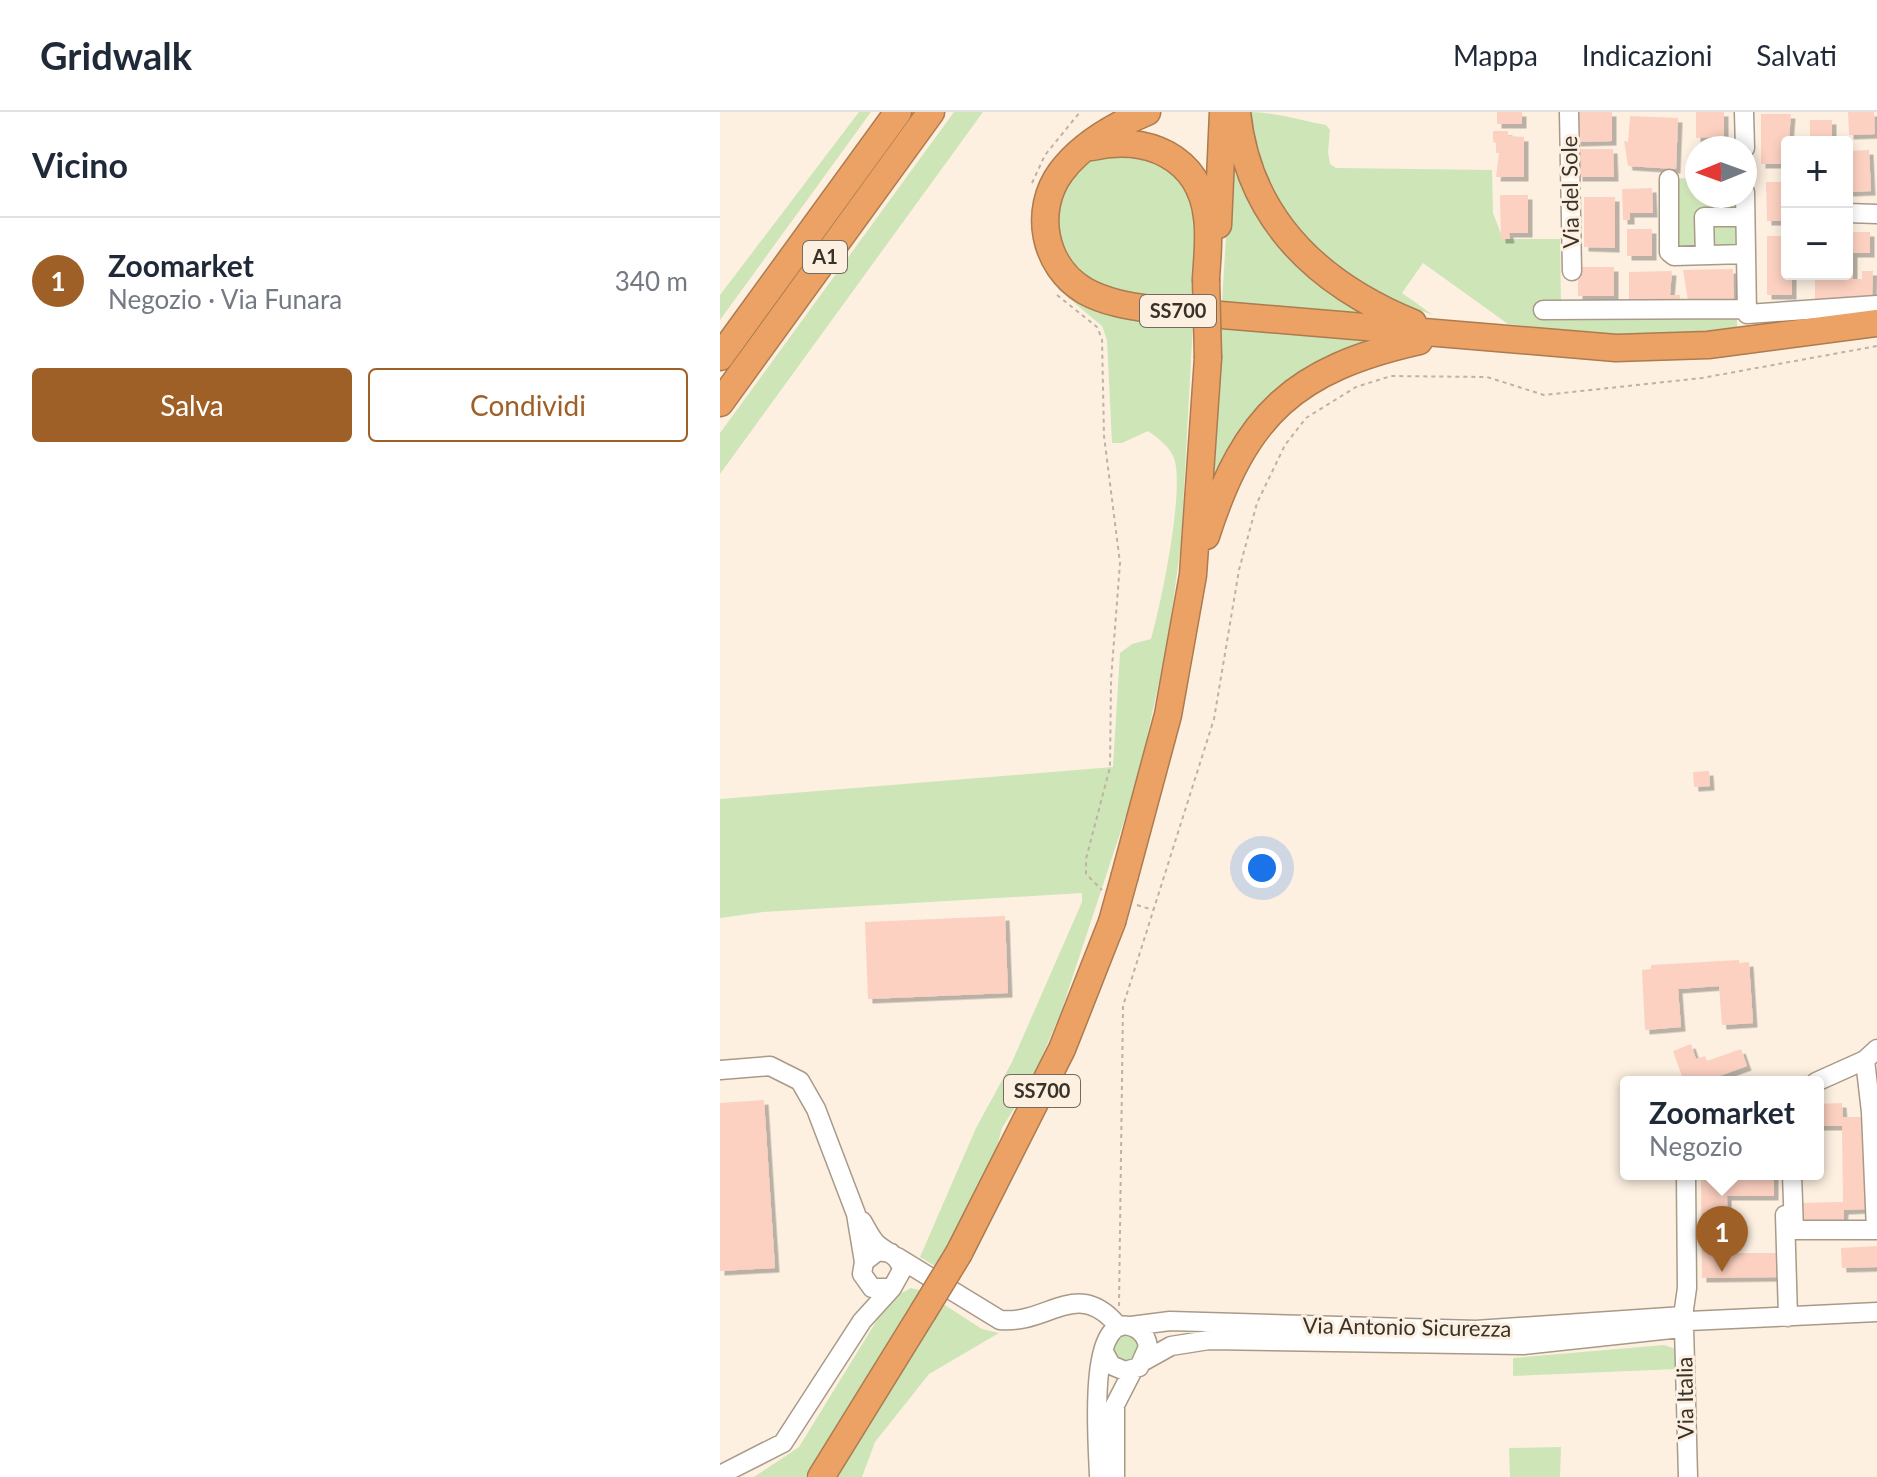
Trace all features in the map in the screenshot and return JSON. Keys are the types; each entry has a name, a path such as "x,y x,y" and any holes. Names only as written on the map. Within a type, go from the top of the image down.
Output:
{"highway":[{"name":"A1","path":"720,357 898,112"},
{"name":"A1","path":"720,403 931,112"},
{"path":"1084,149 1113,128 1147,112"},
{"name":"SS700","path":"821,1477 959,1253 1019,1139 1062,1049 1112,922 1168,715 1193,575 1223,112"},
{"path":"1237,112 1257,186 1274,219 1302,254 1330,279 1365,302 1442,335"},
{"path":"1084,149 1136,143 1158,148 1181,164 1198,185 1207,216 1211,280"},
{"name":"SS700","path":"1084,149 1054,184 1044,217 1051,252 1059,268 1084,290 1116,303 1150,309 1575,346 1665,348 1877,323"},
{"path":"1193,575 1216,502 1236,458 1275,407 1326,369 1373,351 1442,335"}],"street":[{"name":"Via del Sole","path":"1569,112 1572,271"},
{"path":"1744,112 1745,136"},
{"path":"1669,179 1669,252 1674,256 1746,254"},
{"path":"1745,208 1747,314 1877,305"},
{"path":"1853,213 1877,214"},
{"path":"1705,255 1704,217 1745,217"},
{"path":"1543,310 1747,309"},
{"path":"1792,1180 1794,1230 1876,1230 1867,1079 1871,1054"},
{"path":"1824,1078 1871,1054"},
{"path":"720,1070 770,1066 800,1081 816,1109 856,1214 867,1297 862,1321"},
{"path":"1824,1091 1867,1079"},
{"name":"Via Italia","path":"1686,1180 1688,1477"},
{"path":"1697,1180 1699,1269"},
{"path":"1784,1180 1788,1317"},
{"path":"856,1214 877,1244 930,1280 1000,1320 1018,1320 1081,1303 1101,1308 1147,1340 1138,1366 1115,1405 1115,1477"},
{"path":"720,1475 783,1443 862,1321 895,1285 902,1270 894,1255 878,1251 864,1271"},
{"path":"864,1271 879,1290 930,1280"},
{"path":"1685,1322 1877,1312"},
{"name":"Via Antonio Sicurezza","path":"1125,1327 1170,1321 1476,1330 1685,1322"},
{"name":"Via Antonio Sicurezza","path":"1138,1366 1171,1346 1209,1340 1523,1345 1685,1322"},
{"path":"1099,1477 1098,1370 1106,1339 1125,1327"},
{"path":"1104,1352 1111,1365 1138,1366"}],"path":[{"path":"1032,188 1034,175 1045,155 1080,112"},
{"path":"1052,288 1059,298 1097,327 1102,339 1104,436 1120,541 1110,767 1086,859 1086,874 1104,892"},
{"path":"1125,1327 1121,1023 1214,719 1239,570 1257,503 1285,445 1306,418 1356,387 1391,376 1487,377 1544,395 1702,378 1877,346"},
{"path":"1136,904 1154,910"}],"green space":[{"path":"859,112 871,112 720,320 720,295"},
{"path":"954,112 983,112 720,474 720,433"},
{"path":"1248,112 1326,125 1330,130 1330,164 1336,168 1492,170 1493,213 1503,239 1560,239 1561,304 1737,304 1737,327 1685,336 1611,336 1508,324 1423,263 1402,293 1433,315 1395,300 1362,284 1309,241 1272,185 1258,151"},
{"path":"1232,135 1238,160 1363,314 1222,303"},
{"path":"1123,147 1181,173 1201,225 1194,300 1140,296 1103,287 1073,268 1063,253 1053,210 1080,161"},
{"path":"1685,178 1685,208 1745,208 1746,254 1674,256 1669,179"},
{"path":"1057,284 1068,294 1193,323 1181,544 1167,646 1137,782 1061,1012 1032,1080 1002,1128 992,1166 935,1266 920,1257 976,1128 1012,1062 1082,902 1082,893 763,912 720,918 720,799 1113,767 1120,653 1132,644 1151,639 1170,547 1177,473 1169,450 1148,431 1122,443 1112,443 1107,340 1102,326 1058,289"},
{"path":"1220,325 1369,339 1216,477 1211,475"},
{"path":"911,1288 920,1290 805,1477 754,1477 799,1447 890,1299"},
{"path":"940,1302 982,1329 999,1333 929,1374 875,1442 862,1477 830,1477"},
{"path":"1128,1333 1140,1342 1139,1356 1127,1364 1114,1358 1112,1344"},
{"path":"1664,1345 1676,1349 1677,1369 1513,1376 1513,1358"},
{"path":"1561,1447 1560,1477 1510,1477 1509,1448"}],"building":[{"path":"1497,112 1522,112 1522,124 1497,124"},
{"path":"1576,112 1612,112 1612,141 1576,142"},
{"path":"1696,112 1724,112 1724,136 1696,136"},
{"path":"1848,112 1874,112 1875,134 1849,135"},
{"path":"1761,114 1791,114 1789,136 1781,136 1781,164 1761,164"},
{"path":"1630,116 1678,118 1676,169 1628,166 1624,141 1628,142"},
{"path":"1810,120 1832,120 1832,136 1810,136"},
{"path":"1493,131 1508,131 1508,136 1524,137 1524,177 1496,177 1499,153 1496,153 1496,143 1493,142"},
{"path":"1578,149 1613,149 1614,177 1578,177"},
{"path":"1869,150 1871,191 1853,192 1853,151"},
{"path":"1766,182 1781,182 1781,221 1767,221"},
{"path":"1652,188 1653,213 1630,213 1630,220 1623,220 1622,189"},
{"path":"1500,195 1528,195 1528,233 1509,233 1510,239 1501,239"},
{"path":"1584,197 1615,197 1615,248 1584,247"},
{"path":"1627,229 1652,229 1652,256 1627,256"},
{"path":"1853,232 1870,232 1870,253 1853,253"},
{"path":"1767,236 1781,236 1781,280 1792,280 1792,295 1767,295"},
{"path":"1578,267 1614,267 1614,296 1578,296"},
{"path":"1733,269 1734,303 1688,301 1683,270"},
{"path":"1672,271 1670,295 1680,295 1680,302 1629,301 1629,272"},
{"path":"1862,271 1873,271 1872,299 1815,299 1815,280 1862,279"},
{"path":"1709,771 1710,786 1694,787 1693,772"},
{"path":"1005,916 1008,993 868,999 865,922"},
{"path":"1739,960 1739,963 1749,962 1753,1023 1722,1025 1719,986 1678,989 1681,1027 1645,1030 1642,970 1651,969 1651,965"},
{"path":"1691,1044 1696,1059 1705,1056 1707,1061 1741,1049 1747,1066 1719,1076 1682,1076 1673,1051"},
{"path":"764,1100 775,1268 720,1271 720,1103"},
{"path":"1842,1103 1843,1117 1864,1117 1866,1209 1844,1210 1843,1225 1799,1223 1799,1203 1843,1202 1842,1126 1824,1126 1824,1104"},
{"path":"1701,1180 1774,1180 1774,1196 1727,1196 1728,1253 1780,1253 1780,1277 1702,1278"},
{"path":"1877,1246 1877,1267 1842,1268 1841,1248"}],"place":[{"name":"Zoomarket","path":"1722,1272"}]}
